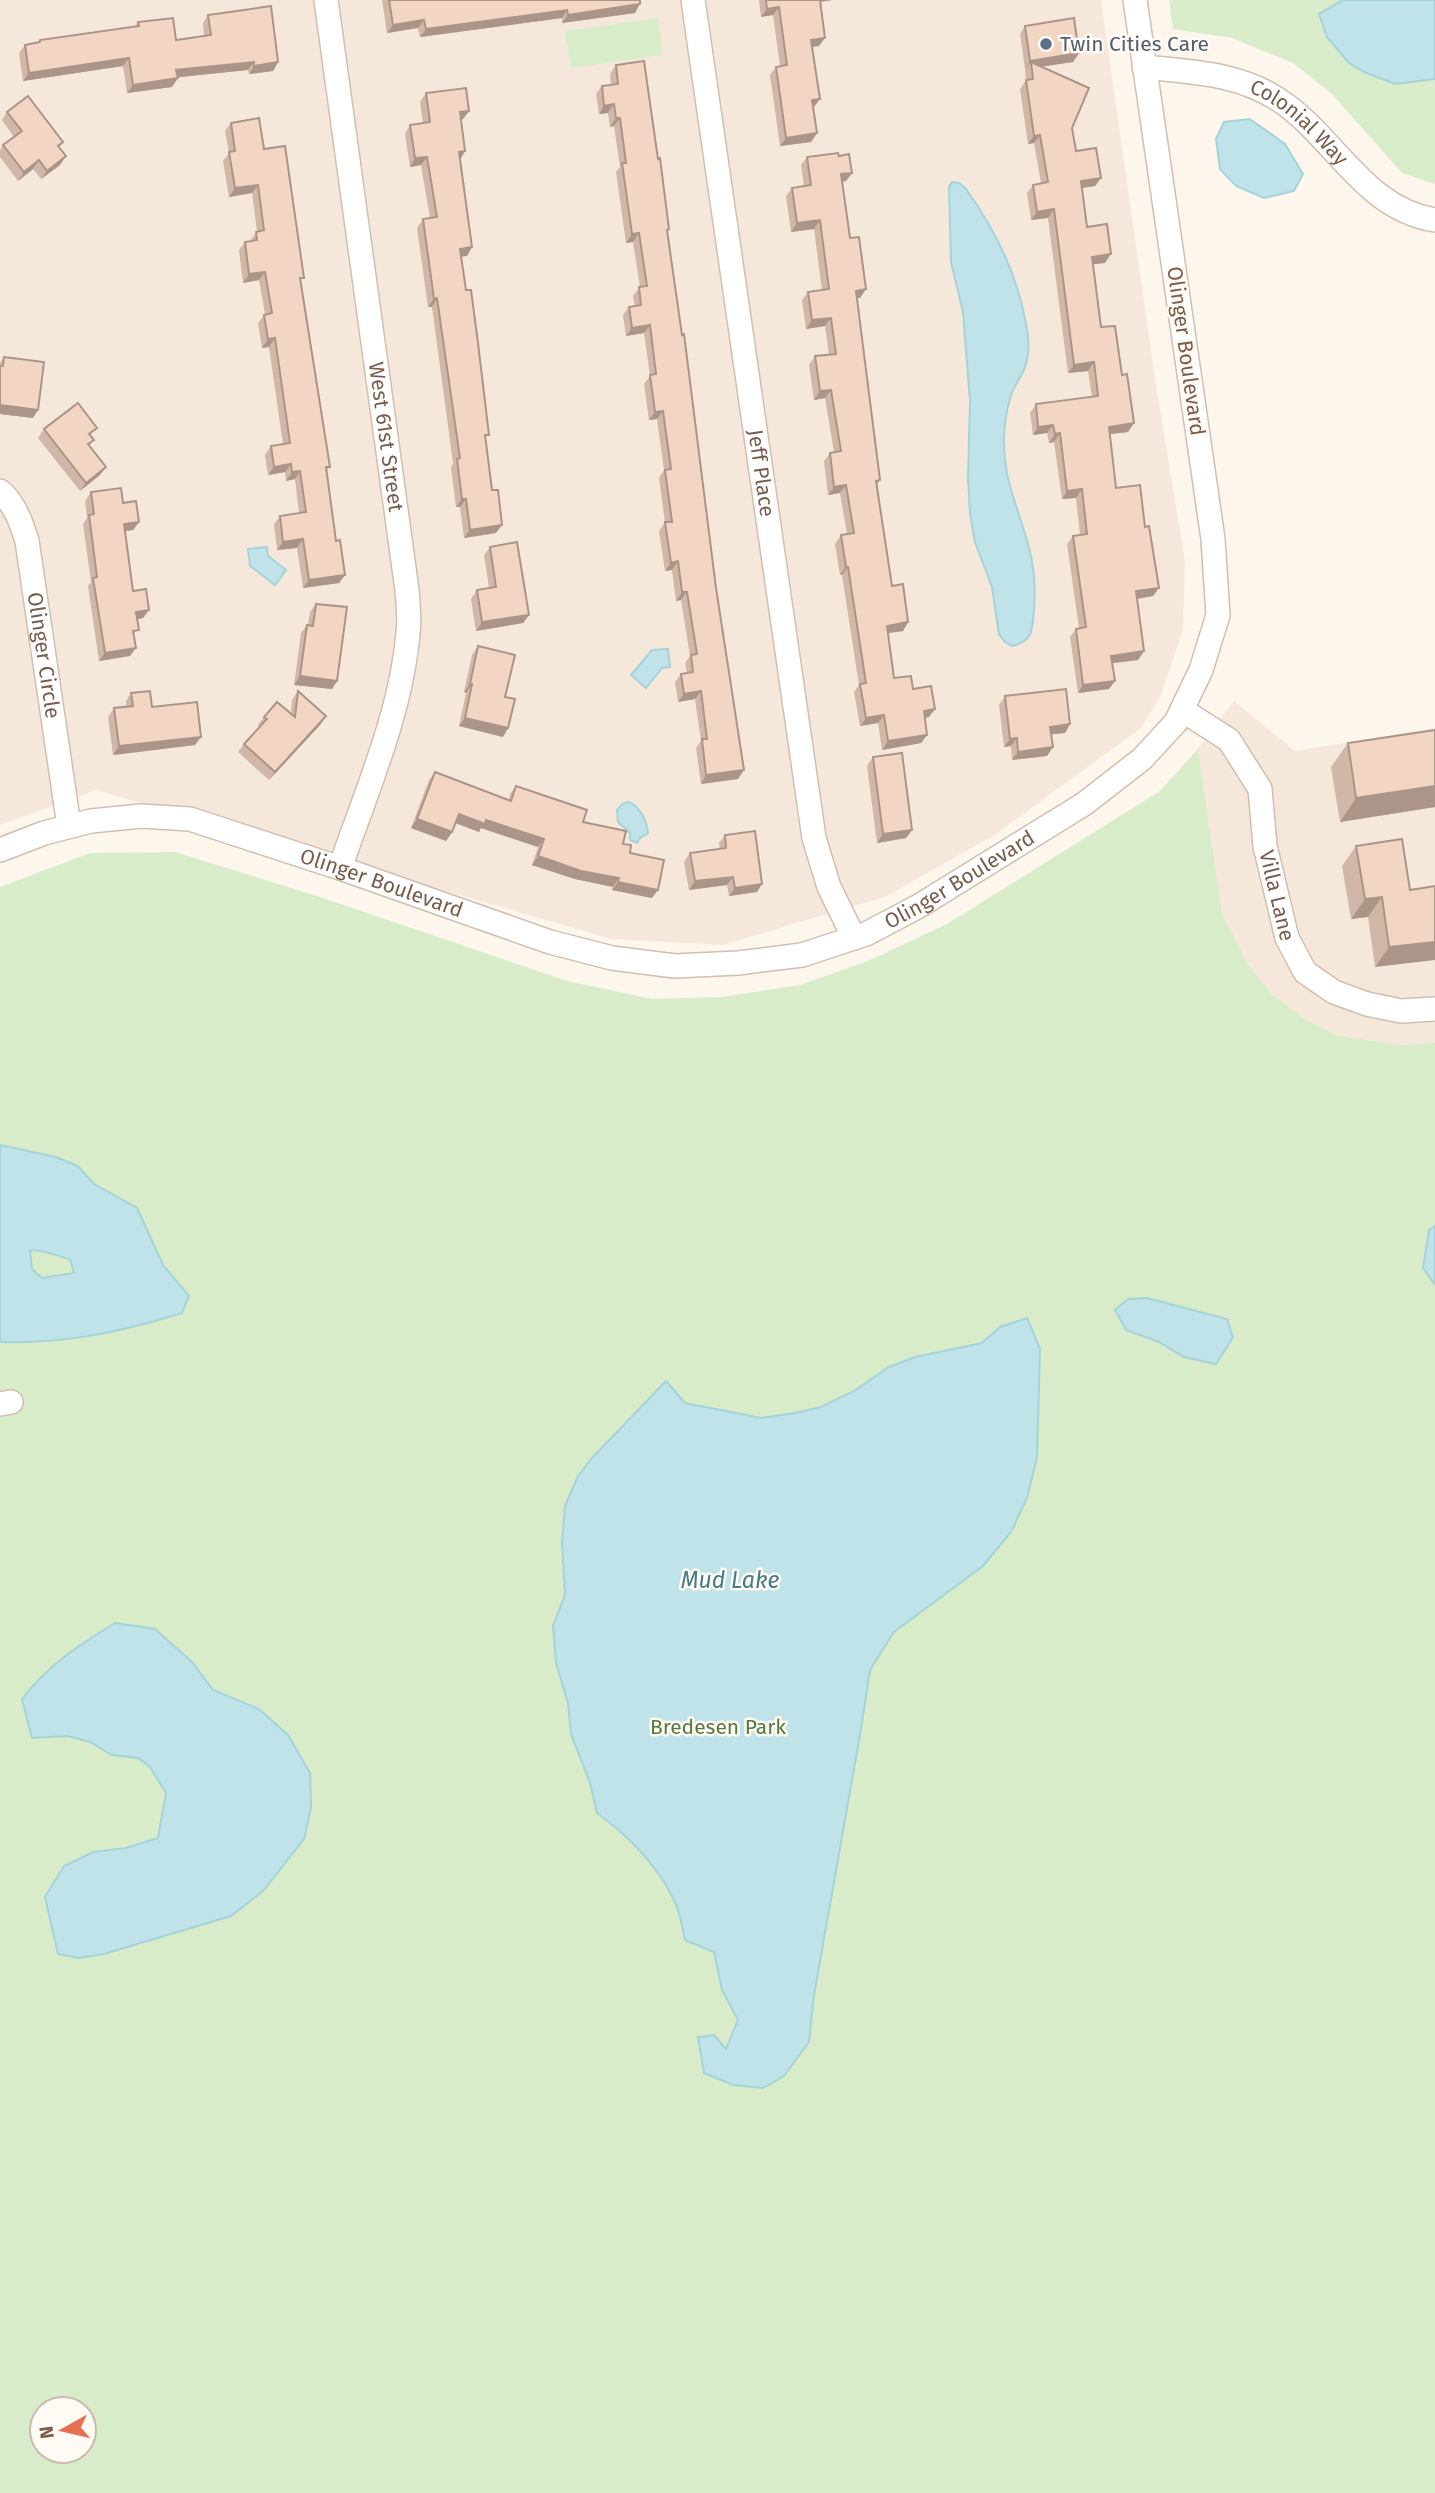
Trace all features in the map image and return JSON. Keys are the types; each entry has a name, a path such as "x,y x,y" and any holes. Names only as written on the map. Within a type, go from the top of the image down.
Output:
{"street":[{"name":"West 61st Street","path":"326,0 407,590 409,631 393,713 340,868"},
{"name":"Jeff Place","path":"693,0 814,838 830,887 855,938"},
{"name":"Olinger Boulevard","path":"0,850 69,826 141,816 190,819 340,868 550,942 612,958 675,966 738,963 802,955 855,938 959,883 1084,804 1142,759 1176,722 1201,670 1218,615 1213,539 1135,0"},
{"name":"Colonial Way","path":"1144,67 1218,75 1251,84 1280,101 1305,122 1364,183 1392,204 1422,218 1435,220"},
{"name":"Olinger Circle","path":"0,491 20,517 27,541 69,826"},
{"name":"Villa Lane","path":"1182,709 1229,740 1260,789 1265,846 1287,938 1305,972 1334,992 1367,1004 1401,1011 1435,1009"}],"shaded area":[{"path":"0,0 1101,0 1156,385 1185,561 1183,630 1160,697 1141,728 993,836 885,897 722,945 612,939 96,790 0,825"},
{"path":"1234,701 1295,751 1435,728 1435,1043 1403,1045 1339,1036 1305,1019 1272,994 1247,965 1222,913 1198,749"}],"green space":[{"path":"1169,0 1435,0 1435,184 1402,173 1332,94 1293,63 1232,38 1173,29"},
{"path":"658,18 663,55 571,68 565,31"},
{"name":"Bredesen Park","path":"1198,749 1222,913 1248,965 1272,994 1305,1019 1339,1036 1403,1045 1435,1043 1435,2493 0,2493 0,887 90,853 175,852 317,896 567,981 652,999 722,997 800,985 868,961 947,924 1160,791"}],"water":[{"path":"1343,0 1435,0 1435,79 1395,84 1349,63 1327,37 1319,14"},
{"path":"1250,119 1285,144 1303,174 1294,191 1264,198 1236,186 1220,169 1216,139 1224,122"},
{"path":"952,182 959,183 966,189 995,235 1016,284 1028,333 1027,359 1008,405 1004,454 1007,474 1031,556 1035,590 1030,633 1024,641 1012,646 999,634 992,587 975,542 970,514 970,401 963,312 951,262 949,187"},
{"path":"267,547 268,556 286,570 275,585 250,566 248,549"},
{"path":"668,649 670,667 662,668 646,688 631,675 652,650"},
{"path":"628,802 639,810 648,833 637,843 630,840 630,833 618,822 617,810"},
{"path":"0,1145 56,1157 78,1166 94,1184 137,1208 163,1265 189,1296 182,1313 137,1326 70,1339 0,1342","holes":["30,1250 70,1259 74,1273 42,1278 32,1269"]},
{"path":"1435,1226 1435,1285 1423,1268 1429,1230"},
{"path":"1147,1298 1227,1319 1233,1337 1216,1364 1184,1357 1159,1342 1126,1330 1115,1310 1128,1299"},
{"name":"Mud Lake","path":"1027,1318 1040,1349 1037,1457 1027,1498 1011,1532 983,1566 894,1632 870,1670 814,1995 809,2042 784,2076 763,2088 733,2085 704,2073 698,2037 714,2035 726,2049 738,2020 722,1990 714,1952 685,1940 675,1903 658,1873 630,1841 597,1813 590,1783 571,1734 568,1703 556,1663 553,1626 565,1595 562,1542 565,1506 578,1476 592,1458 666,1381 685,1403 761,1418 795,1413 821,1407 854,1391 889,1367 915,1357 982,1343 1000,1327"},
{"path":"115,1623 155,1629 192,1662 213,1690 259,1709 288,1735 310,1773 311,1808 304,1839 263,1891 231,1916 104,1954 79,1958 58,1954 45,1897 64,1866 93,1852 126,1848 158,1838 166,1793 150,1767 138,1758 112,1755 90,1742 68,1736 32,1738 22,1699 42,1676 65,1656"}],"building":[{"path":"389,0 640,0 640,4 568,15 567,10 426,29 424,20 393,25"},
{"path":"766,0 820,0 825,38 811,40 820,99 812,100 817,133 786,138 776,67 787,65 779,7 767,9"},
{"path":"271,6 278,62 254,66 254,62 176,70 178,78 133,85 129,58 29,73 25,45 40,40 139,26 138,22 173,18 176,40 211,35 208,15"},
{"name":"Twin Cities Care","path":"1074,18 1079,53 1030,61 1025,26"},
{"path":"644,61 658,159 660,158 667,230 682,335 684,334 716,588 744,770 706,775 702,739 707,739 701,691 684,694 681,674 693,672 691,655 697,654 687,592 682,592 678,561 671,563 665,522 672,522 665,470 671,469 663,411 655,412 650,375 656,374 650,325 632,328 629,307 641,305 639,287 647,286 639,233 632,234 622,163 626,163 620,118 616,118 614,104 604,106 602,86 618,84 616,65"},
{"path":"1031,62 1089,88 1072,128 1076,151 1096,148 1101,178 1081,181 1087,227 1107,224 1111,254 1092,257 1101,327 1115,326 1122,375 1127,374 1134,423 1109,427 1116,488 1140,485 1145,527 1149,526 1159,588 1136,591 1144,651 1111,656 1115,681 1083,685 1076,629 1086,627 1073,536 1087,534 1082,489 1067,491 1060,433 1055,434 1053,425 1038,427 1036,404 1098,396 1094,362 1074,365 1054,209 1037,212 1033,185 1048,182 1040,135 1034,136 1026,80 1033,79"},
{"path":"466,88 469,111 460,112 465,151 459,152 472,247 460,249 466,290 471,290 489,435 485,435 492,490 498,490 502,525 470,530 466,499 462,499 457,459 460,458 423,219 437,217 427,157 415,158 410,125 430,122 426,93"},
{"path":"28,96 63,142 58,146 66,156 47,171 39,160 24,172 3,145 22,131 7,112"},
{"path":"259,118 264,149 285,146 304,278 300,278 330,467 326,467 336,541 340,540 345,575 309,580 303,539 283,542 280,516 306,512 300,471 292,472 291,464 274,467 271,446 290,443 275,338 268,339 264,315 272,313 265,272 249,274 245,242 257,240 256,232 264,230 258,185 235,188 229,152 235,151 231,123"},
{"path":"838,153 839,156 849,154 852,173 841,174 850,238 859,237 866,289 856,291 880,480 876,481 892,586 903,584 908,622 887,626 894,678 911,676 913,689 931,686 935,709 924,711 927,735 888,741 884,715 866,718 860,684 866,683 841,535 854,533 846,485 834,487 830,453 841,451 831,390 820,391 815,356 836,354 831,318 812,320 808,292 829,289 820,220 797,223 792,188 811,185 807,157"},
{"path":"4,357 44,362 38,410 0,405 0,366 3,366"},
{"path":"78,403 97,428 89,434 94,440 88,444 106,467 86,483 44,429"},
{"path":"121,488 123,503 136,501 139,522 124,524 133,591 146,589 149,610 136,612 139,630 133,631 136,648 105,653 93,578 97,577 89,515 94,514 91,492"},
{"path":"517,542 529,615 482,622 477,590 496,587 490,547"},
{"path":"316,604 347,607 337,681 300,676 307,625 313,626"},
{"path":"478,646 515,655 505,697 515,699 508,728 465,718"},
{"path":"1066,689 1070,724 1050,727 1053,747 1018,752 1017,738 1010,739 1005,696"},
{"path":"150,691 152,707 197,702 201,737 119,746 114,708 133,706 131,693"},
{"path":"298,691 326,716 275,772 244,744 267,719 264,717 277,702 295,717"},
{"path":"1435,730 1435,786 1356,798 1348,743"},
{"path":"902,753 912,830 883,834 873,757"},
{"path":"435,772 511,801 516,786 587,810 583,822 626,831 623,844 631,845 630,853 664,860 658,890 618,882 619,878 581,871 538,856 544,839 486,820 485,824 459,814 452,832 417,819"},
{"path":"755,831 762,884 735,888 733,877 695,881 690,853 726,848 725,835"},
{"path":"1402,839 1410,890 1435,886 1435,942 1389,947 1382,897 1365,899 1356,846"}],"place":[{"name":"Twin Cities Care","path":"1046,44"}]}
